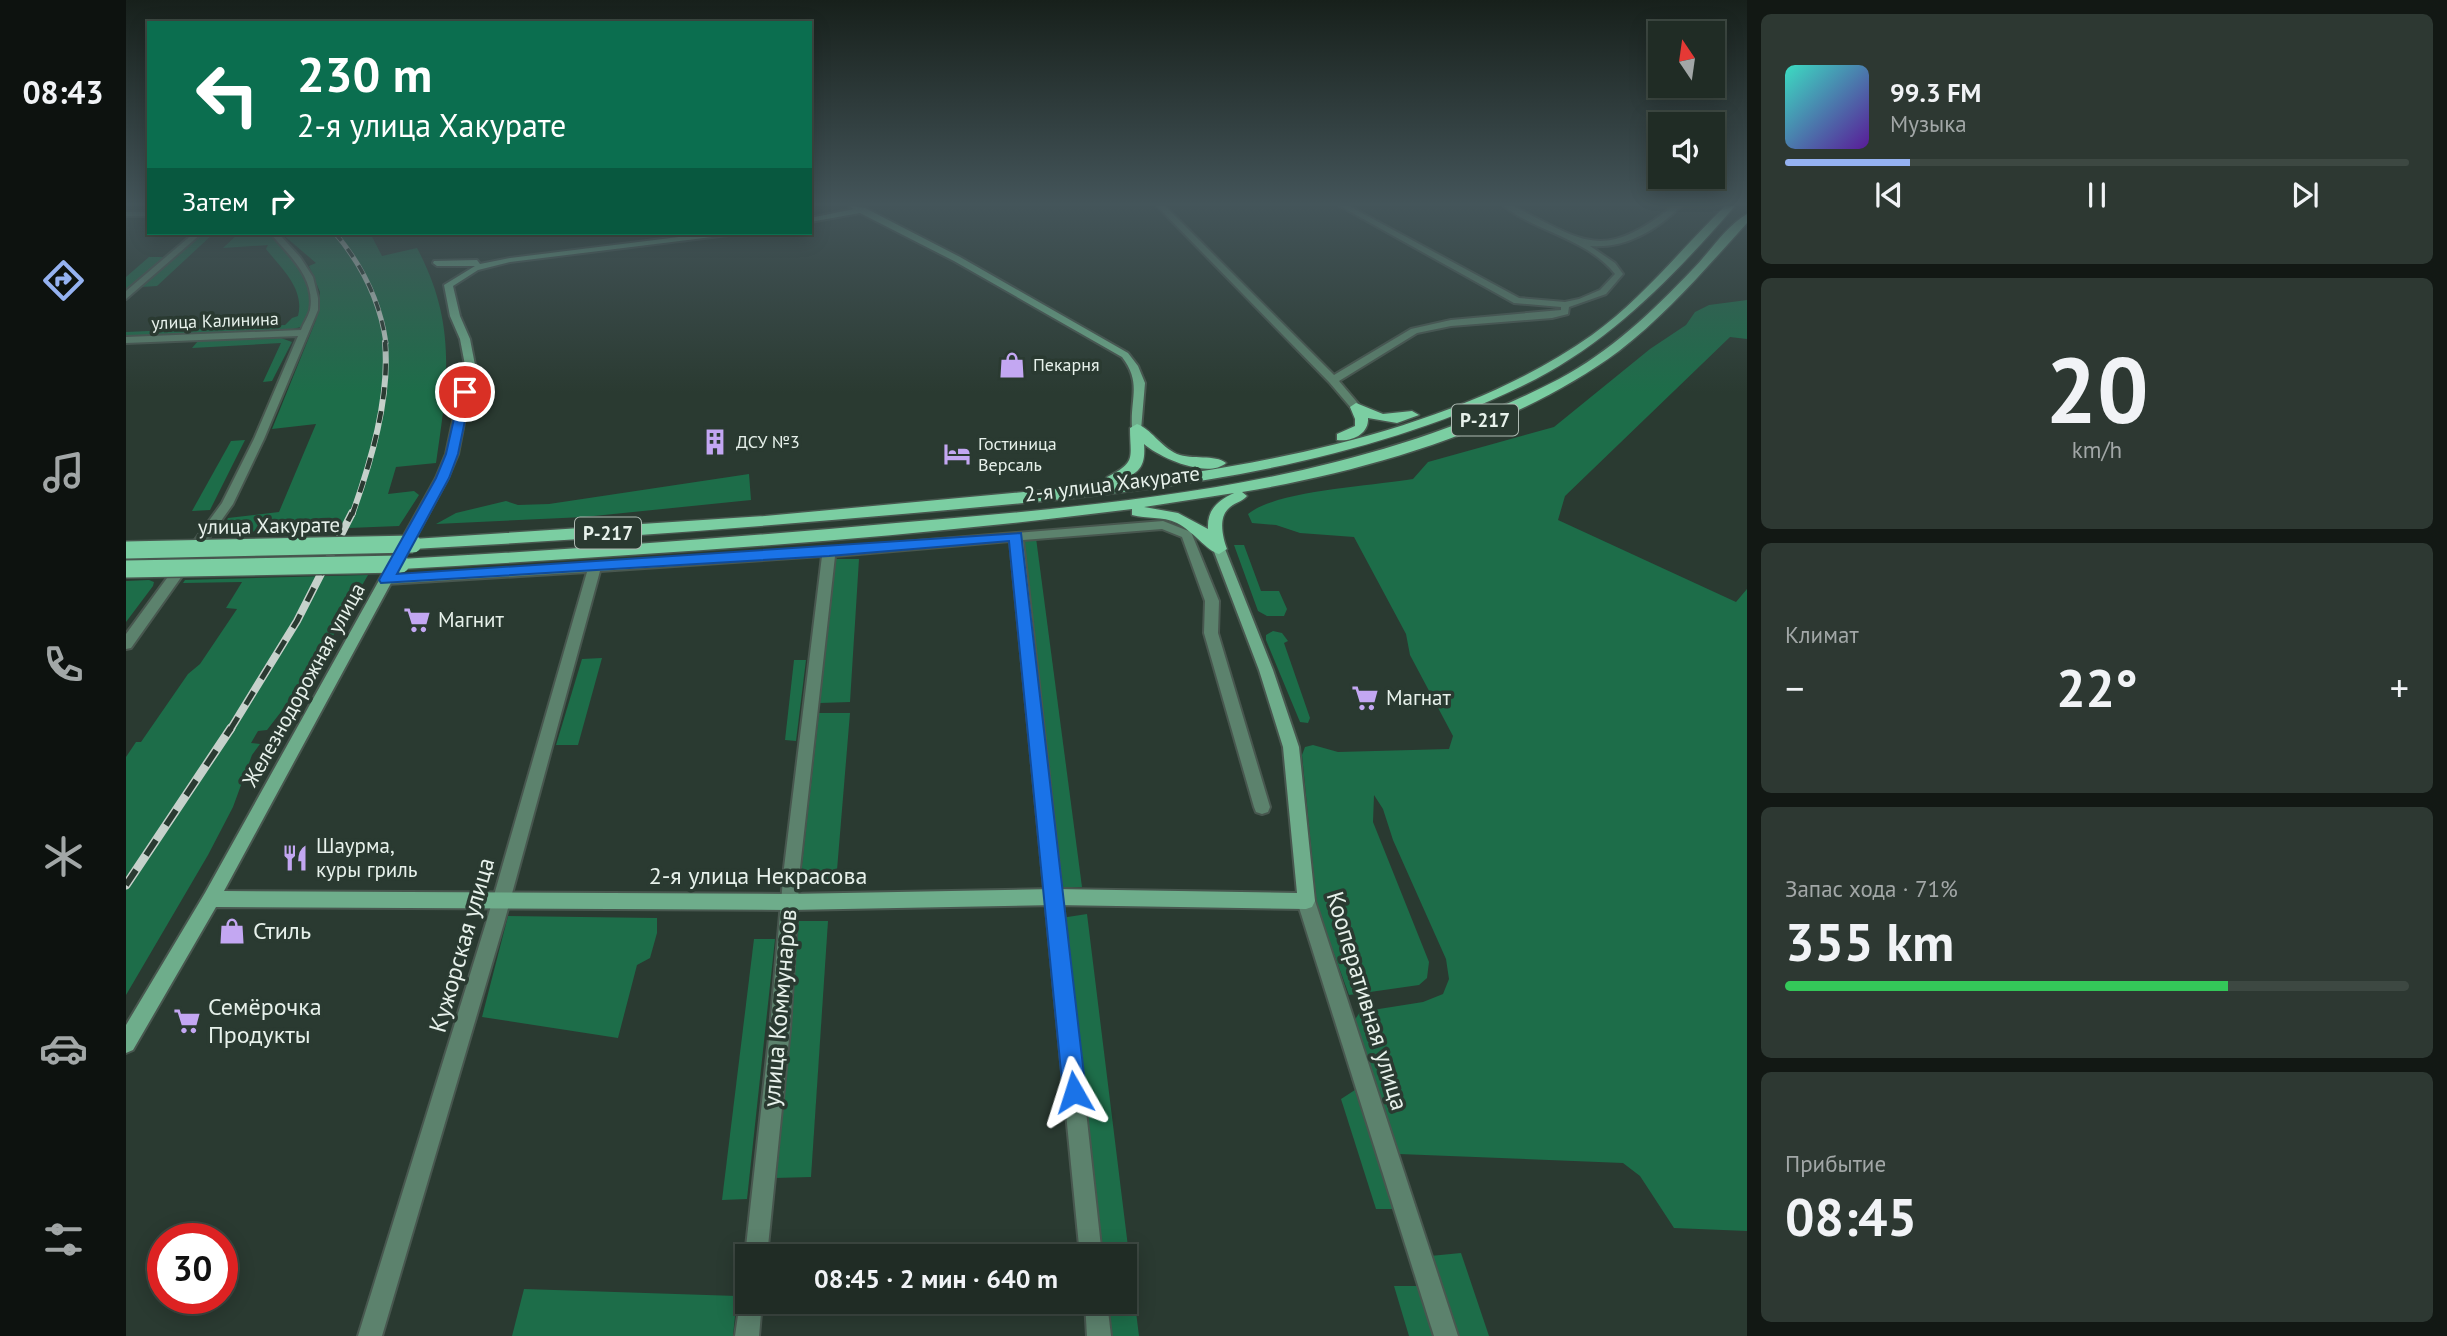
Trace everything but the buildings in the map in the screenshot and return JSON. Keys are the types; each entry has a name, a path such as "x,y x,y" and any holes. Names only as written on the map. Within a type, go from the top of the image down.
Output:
{"main road":[{"name":"Железнодорожная улица","path":"126,1043 211,899 442,478 452,454 470,365 466,339 454,316 448,285 474,268"},
{"path":"973,268 1125,355 1139,371 1141,385 1137,424 1140,458 1137,466 1112,480"},
{"name":"2-я улица Хакурате","path":"413,544 605,533 1002,500 1117,487 1367,439 1454,410 1543,369 1595,338 1671,268"},
{"name":"Р-217","path":"1258,489 1367,468 1471,434 1569,379 1641,328 1698,268"},
{"path":"1002,500 1059,487 1235,464 1353,434 1483,389 1612,324"},
{"path":"1356,407 1373,416 1402,419"},
{"path":"1353,434 1364,426 1364,419 1356,407"},
{"path":"1137,424 1155,448 1176,459 1196,464 1235,464"},
{"path":"1219,549 1214,523 1217,510 1226,502 1258,489"},
{"name":"2-я улица Хакурате","path":"401,565 645,549 1008,518 1258,489"},
{"path":"1129,513 1240,496"},
{"path":"1008,518 1159,512 1186,520 1204,533 1219,549"},
{"name":"улица Хакурате","path":"126,550 413,544"},
{"name":"Кооперативная улица","path":"1219,549 1266,670 1291,747 1306,901"},
{"name":"улица Хакурате","path":"126,569 401,565"},
{"name":"2-я улица Некрасова","path":"211,899 790,902 1055,897 1306,901"}],"street":[{"path":"126,296 158,268"},
{"path":"126,644 227,504 259,439 314,310 316,289 303,268"},
{"path":"1223,268 1333,380 1356,407"},
{"path":"1457,268 1517,301 1565,305 1600,296 1613,285 1619,274 1615,268"},
{"path":"1333,380 1414,331 1451,323 1552,315 1565,312 1565,305"},
{"name":"улица Калинина","path":"126,340 305,333"},
{"name":"2-я улица Хакурате","path":"387,580 829,552 1163,525 1187,535 1212,601 1211,633 1262,807"},
{"path":"1016,536 1090,1244"},
{"name":"улица Коммунаров","path":"757,1244 790,902 829,552"},
{"name":"Кужорская улица","path":"370,1336 501,901 596,566"},
{"name":"Кооперативная улица","path":"1306,901 1446,1336"},
{"path":"747,1336 750,1314"},
{"path":"1097,1314 1099,1336"}],"green space":[{"path":"136,268 153,268 126,291 126,277"},
{"path":"163,268 176,268 157,286 141,287"},
{"path":"282,268 300,268 310,290 312,303 309,315 301,327 288,330 126,337 126,332 285,325 298,316 299,306 295,288"},
{"path":"310,268 427,268 439,302 446,353 444,406 436,463 396,467 388,494 414,491 419,495 399,526 219,533 228,518 279,512 316,424 272,429 316,320 320,292"},
{"path":"1747,300 1747,339 1730,337 1565,496 1558,520 1736,602 1747,589 1747,1231 1674,1228 1640,1176 1623,1163 1399,1154 1354,1021 1360,1012 1423,1002 1443,994 1449,979 1446,959 1393,840 1383,809 1374,795 1373,822 1429,962 1427,978 1419,985 1349,995 1317,907 1302,755 1305,747 1313,745 1338,752 1449,749 1453,736 1410,655 1406,634 1354,537 1300,533 1276,525 1252,523 1248,514 1280,499 1302,494 1413,479 1428,462 1554,427 1650,349 1686,325 1695,312 1709,305"},
{"path":"281,338 292,342 272,381 263,382 281,343 192,348 198,341"},
{"path":"245,440 210,510 192,511 231,441"},
{"path":"749,474 751,500 584,517 436,524 456,513 506,501 518,505 549,504"},
{"path":"1036,538 1082,887 1061,888 1020,545 1023,539"},
{"path":"1234,545 1244,545 1261,591 1279,591 1287,609 1284,616 1267,616 1258,611"},
{"path":"833,559 859,559 850,702 820,703"},
{"path":"368,575 314,669 267,730 258,731 251,743 260,744 252,755 233,807 126,995 126,757 136,742 141,742 188,674 200,664 237,609 226,608 242,582 183,583 185,580"},
{"path":"126,581 154,582 153,586 126,622"},
{"path":"1273,631 1282,633 1288,641 1284,643 1310,718 1308,723 1300,722 1266,640 1266,635"},
{"path":"602,658 578,745 556,745 582,659"},
{"path":"794,660 806,660 796,741 785,740"},
{"path":"819,713 850,713 836,882 800,882"},
{"path":"1087,914 1128,1244 1095,1244 1061,918"},
{"path":"508,916 657,918 657,933 650,958 637,965 618,1038 482,1017"},
{"path":"799,921 828,921 811,1177 774,1178"},
{"path":"754,939 775,939 747,1199 722,1200"},
{"path":"1355,1090 1393,1209 1376,1209 1341,1099"},
{"path":"1461,1253 1489,1336 1455,1336 1430,1256"},
{"path":"1394,1286 1420,1286 1436,1336 1409,1336"},
{"path":"524,1289 735,1296 733,1336 512,1336"},
{"path":"1102,1314 1136,1314 1139,1336 1105,1336"}],"railway":[{"path":"360,268 375,298 386,343"},
{"path":"352,515 378,430 385,385 385,342"},
{"path":"230,730 297,621 352,513"},
{"path":"126,885 231,728"}],"place":[{"name":"Пекарня","path":"1012,365"},
{"name":"ДСУ №3","path":"715,442"},
{"name":"Гостиница Версаль","path":"957,454"},
{"name":"Магнит","path":"417,620"},
{"name":"Магнат","path":"1365,698"},
{"name":"Шаурма, куры гриль","path":"295,858"},
{"name":"Стиль","path":"232,931"},
{"name":"Семёрочка Продукты","path":"187,1021"}],"route":[{"path":"465,392 452,454 442,478 387,580 829,552 1016,536 1074,1092"}]}
